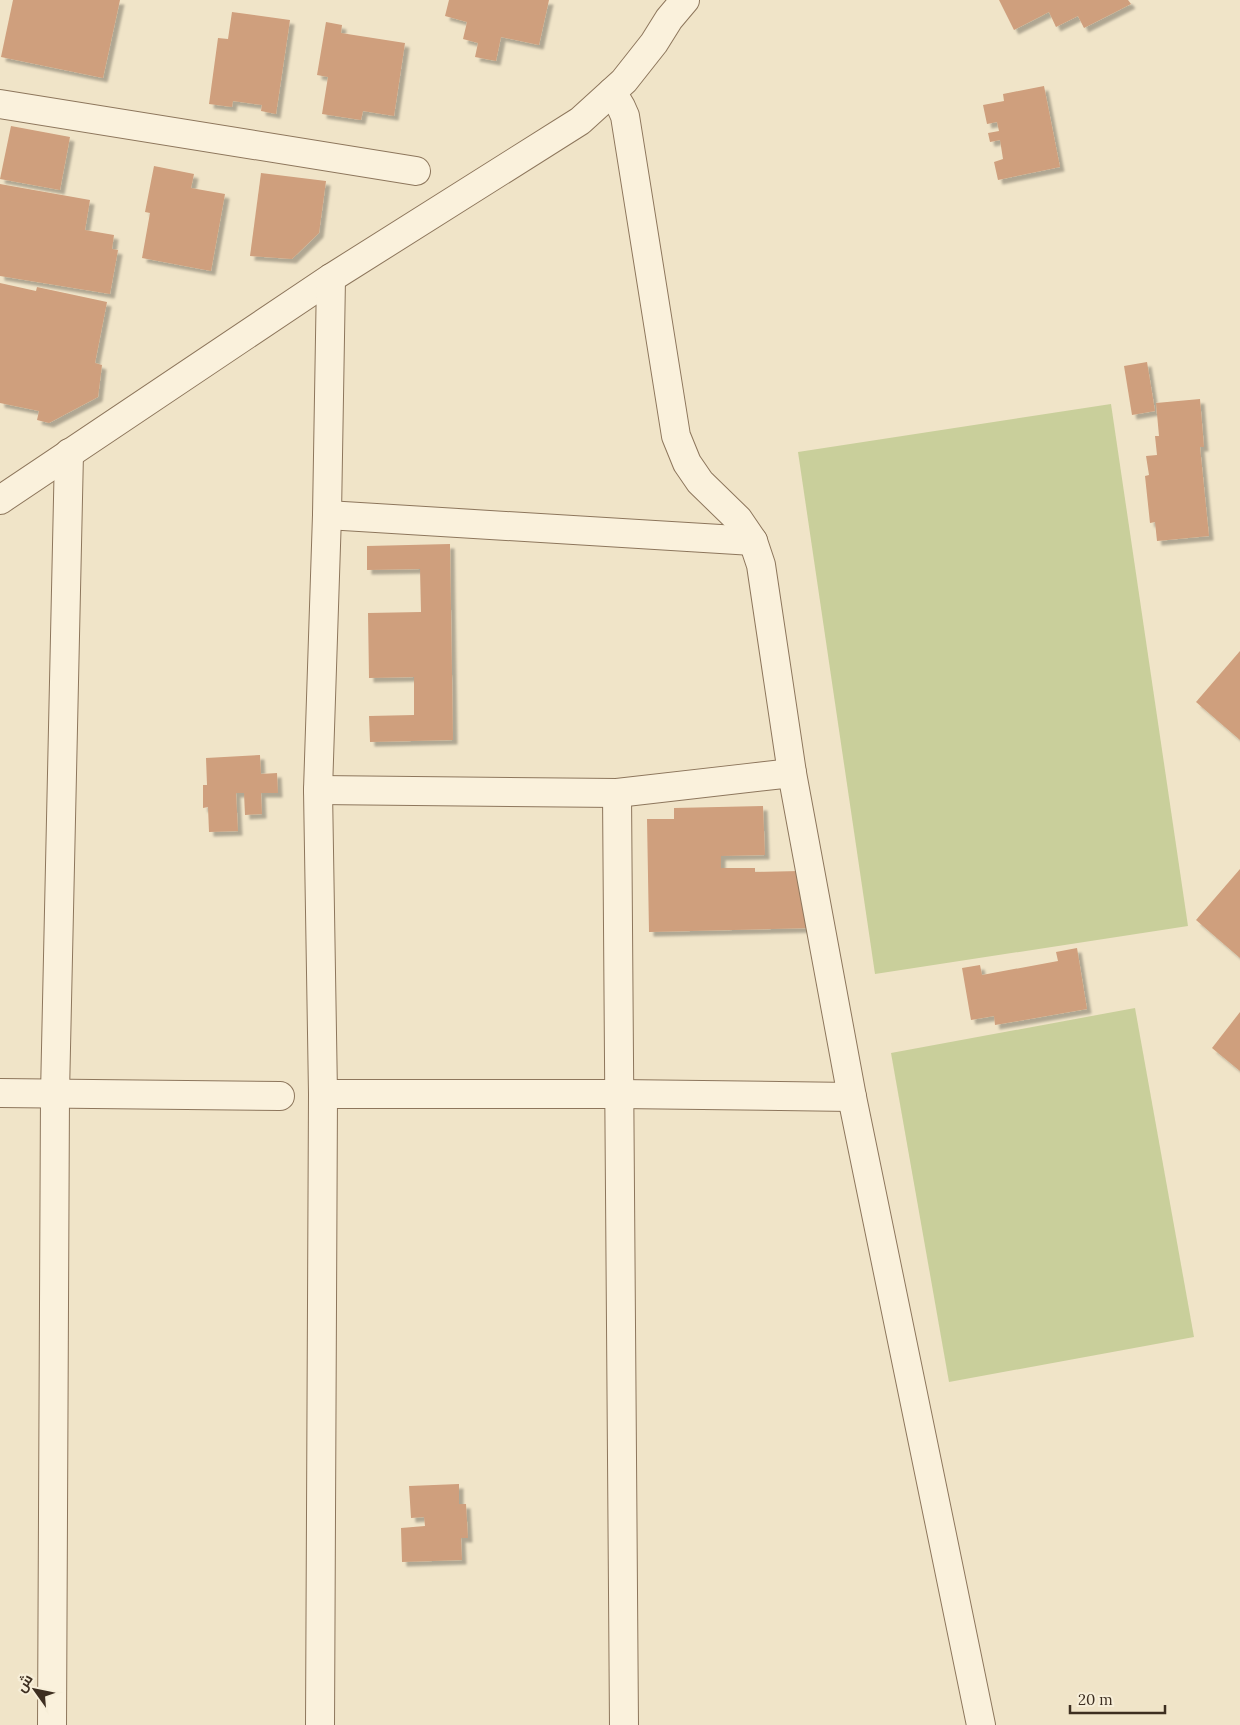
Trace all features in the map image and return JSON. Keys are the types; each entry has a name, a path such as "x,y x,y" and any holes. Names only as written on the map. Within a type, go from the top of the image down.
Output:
{"street":[{"path":"0,500 330,278 580,120 612,92 635,67 684,0"},
{"path":"612,92 625,116 676,436 687,463 700,482 738,519 753,541 761,565 792,773 852,1097 981,1725"},
{"path":"0,104 416,171"},
{"path":"320,1725 323,1094 318,790 327,515 330,278"},
{"path":"52,1725 55,1094 69,454"},
{"path":"327,515 753,541"},
{"path":"318,790 617,793 792,773"},
{"path":"617,793 624,1725"},
{"path":"0,1093 280,1096"},
{"path":"323,1094 620,1094 852,1097"}],"green space":[{"path":"1111,404 1188,926 875,974 798,452"},
{"path":"1135,1008 1194,1337 949,1382 891,1053"}],"building":[{"path":"13,0 120,0 103,78 1,57"},
{"path":"449,0 549,0 539,45 501,37 496,61 475,57 478,43 463,39 467,22 445,16"},
{"path":"999,0 1128,0 1131,4 1084,28 1078,16 1056,27 1049,12 1014,30"},
{"path":"232,12 290,20 276,114 261,111 262,105 233,101 232,107 209,104 218,38 228,39"},
{"path":"326,22 342,25 341,33 405,43 394,116 363,111 361,120 322,114 328,77 317,75"},
{"path":"1044,86 1060,167 998,180 994,162 1003,159 1000,140 990,142 988,133 999,131 997,122 987,124 983,105 1004,101 1003,94"},
{"path":"11,126 70,137 60,190 0,179"},
{"path":"154,166 194,174 191,188 225,194 211,271 142,258 150,213 145,212"},
{"path":"261,173 326,181 319,233 292,259 250,256"},
{"path":"0,184 90,200 85,230 114,235 112,249 118,250 110,294 0,276"},
{"path":"0,283 36,291 37,287 107,302 95,363 102,365 98,397 49,423 37,420 39,411 0,403"},
{"path":"1147,362 1155,411 1132,415 1124,366"},
{"path":"1200,399 1204,447 1200,447 1209,536 1157,541 1155,522 1150,523 1145,476 1149,475 1146,456 1157,455 1155,436 1159,436 1156,403"},
{"path":"450,544 453,740 370,742 369,716 414,715 414,677 369,678 368,613 421,612 420,569 367,570 367,546"},
{"path":"1240,651 1240,740 1196,702"},
{"path":"260,755 261,774 277,773 278,793 261,793 262,814 245,815 244,793 236,793 238,831 209,832 208,807 203,808 203,785 207,785 206,758"},
{"path":"763,806 765,855 721,856 721,868 755,868 755,872 800,871 811,928 649,932 647,819 674,819 674,808"},
{"path":"1240,869 1240,958 1196,920"},
{"path":"1077,948 1087,1009 995,1025 994,1016 971,1020 962,968 980,965 982,975 1058,961 1056,952"},
{"path":"1240,1012 1240,1071 1212,1048"},
{"path":"459,1484 459,1504 466,1504 468,1538 461,1538 462,1560 402,1562 401,1528 425,1526 424,1517 411,1518 409,1486"}]}
